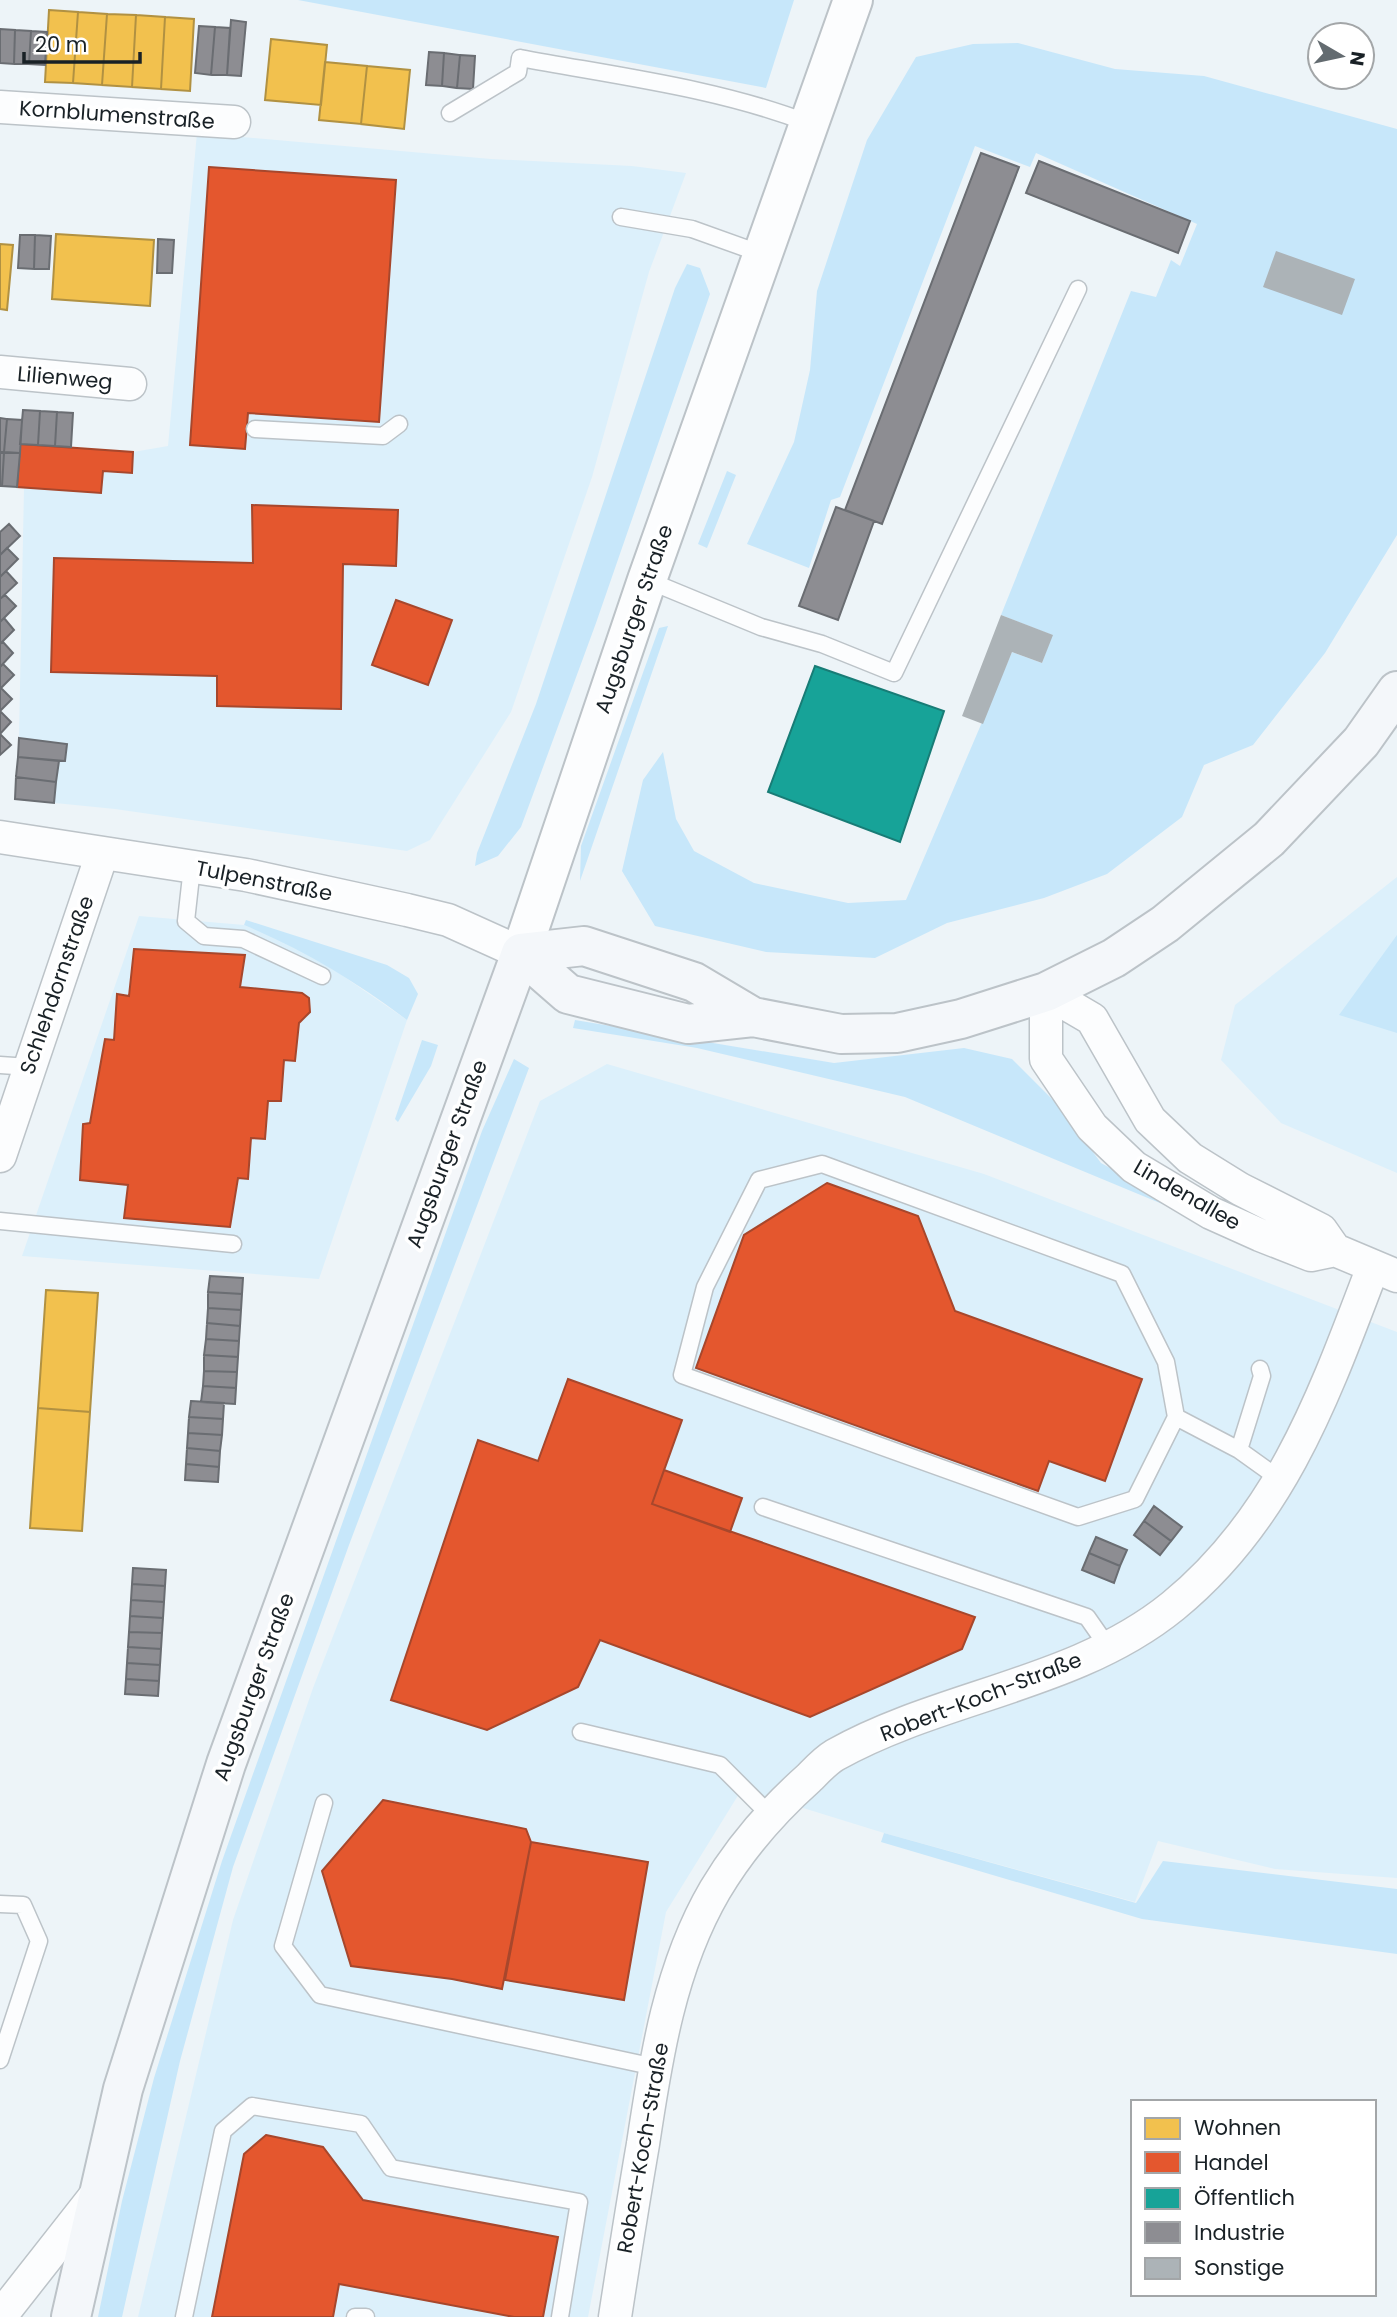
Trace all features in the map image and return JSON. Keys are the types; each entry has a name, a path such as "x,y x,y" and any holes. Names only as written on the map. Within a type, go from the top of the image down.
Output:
{"main road":[{"path":"521,953 568,994 688,1024 753,1017 841,1034 897,1032 961,1019 1046,992 1114,958 1165,924 1269,839 1361,742 1397,691"},
{"path":"521,953 584,946 694,982 753,1017"},
{"name":"Augsburger Straße","path":"71,2317 123,2089 226,1764 521,953"}],"street":[{"name":"Augsburger Straße","path":"521,953 648,580 853,0"},
{"name":"Kornblumenstraße","path":"0,107 234,122"},
{"name":"Lilienweg","path":"0,372 130,383"},
{"name":"Tulpenstraße","path":"0,837 246,875 448,920 521,953"},
{"name":"Schlehdornstraße","path":"0,1156 14,1066 102,854"},
{"name":"Lindenallee","path":"1335,1250 1311,1255 1260,1235 1211,1213 1134,1167 1092,1127 1045,1059 1046,992 1092,1019 1150,1120 1190,1158 1240,1189 1321,1230 1335,1250 1385,1271"},
{"name":"Robert-Koch-Straße","path":"615,2317 655,2067 682,1955 715,1890 769,1814 832,1757 928,1713 1061,1668 1108,1647 1172,1607 1241,1535 1281,1480 1317,1413 1385,1271"},
{"path":"0,2317 99,2190"}],"lane":[{"path":"450,113 518,72 520,58 770,108 808,123"},
{"path":"621,217 692,229 762,254"},
{"path":"648,580 761,627 822,644 894,673 1078,289"},
{"path":"255,429 383,436 399,424"},
{"path":"192,867 186,921 204,936 243,939 322,976"},
{"path":"822,1164 1122,1274 1166,1362 1176,1417 1135,1499 1078,1517 682,1375 705,1287 759,1180 822,1164"},
{"path":"0,1221 233,1244"},
{"path":"1240,1450 1262,1376 1260,1369"},
{"path":"1176,1417 1240,1450 1281,1480"},
{"path":"763,1507 1087,1617 1108,1647"},
{"path":"581,1732 720,1765 769,1814"},
{"path":"324,1803 283,1946 320,1995 655,2067"},
{"path":"0,1904 23,1905 39,1941 0,2060"},
{"path":"184,2317 223,2131 252,2106 361,2124 391,2168 579,2202 561,2317"},
{"path":"355,2317 366,2317"}],"shaded area":[{"path":"298,0 794,0 766,88"},
{"path":"1018,43 1115,69 1204,76 1397,129 1397,535 1325,653 1253,745 1204,765 1182,817 1107,874 1044,898 947,923 875,958 766,952 655,926 622,871 643,780 663,752 676,819 694,851 754,883 848,903 906,900 1012,652 1042,663 1052,635 1001,615 1131,291 1156,297 1171,260 1180,266 1197,224 1036,153 1030,167 975,146 840,497 831,500 809,568 747,544 794,442 810,370 817,291 867,140 916,57 973,44"},
{"path":"197,133 491,159 632,166 686,173 649,272 592,477 511,712 430,840 407,851 115,809 15,799 19,738 24,488 17,487 20,444 133,452 168,446"},
{"path":"687,264 700,268 710,294 596,623 521,827 498,856 475,866 477,853 536,704 675,288"},
{"path":"727,471 736,475 707,548 698,544"},
{"path":"668,626 580,881 581,846 659,628"},
{"path":"1397,877 1397,1173 1281,1123 1221,1060 1235,1005"},
{"path":"139,916 244,925 298,947 407,1020 319,1279 22,1256"},
{"path":"246,920 387,965 409,978 418,994 407,1020 328,967 244,925"},
{"path":"1397,935 1397,1033 1339,1015"},
{"path":"575,1020 834,1063 964,1048 1012,1059 1060,1107 1101,1163 1220,1228 905,1097 697,1048 573,1028"},
{"path":"422,1040 438,1045 431,1066 398,1122 395,1119"},
{"path":"514,1059 529,1068 349,1545 233,1867 180,2061 122,2317 98,2317 122,2201 154,2078 222,1861 482,1131"},
{"path":"607,1064 984,1174 1397,1332 1397,1878 1275,1869 1158,1841 1135,1902 884,1833 742,1789 666,1912 588,2317 138,2317 233,1920 313,1688 540,1101"},
{"path":"884,1833 1136,1903 1163,1861 1397,1889 1397,1954 1142,1919 881,1842"}],"building: Wohnen":[{"path":"49,10 78,12 73,83 45,82"},
{"path":"78,12 107,14 102,85 73,83"},
{"path":"107,14 136,15 132,87 102,85"},
{"path":"136,15 165,17 161,89 132,87"},
{"path":"165,17 194,19 190,91 161,89"},
{"path":"271,39 327,45 321,105 265,100"},
{"path":"325,62 367,66 361,124 319,120"},
{"path":"367,66 410,70 404,129 361,124"},
{"path":"56,234 154,240 150,306 52,299"},
{"path":"0,244 13,245 7,310 0,309"},
{"path":"46,1290 98,1293 90,1412 38,1408"},
{"path":"38,1408 90,1412 82,1531 30,1528"}],"building: Handel":[{"path":"209,167 396,180 379,422 248,413 245,449 190,445"},
{"path":"20,444 133,452 132,473 103,471 101,493 17,487"},
{"path":"252,505 398,510 396,566 343,564 341,709 217,706 217,676 51,672 54,558 253,563"},
{"path":"396,600 452,620 428,685 372,665"},
{"path":"134,949 245,955 240,987 302,993 309,998 310,1012 299,1023 295,1061 284,1060 281,1101 268,1101 265,1139 251,1138 248,1179 238,1178 230,1227 124,1218 128,1185 80,1180 83,1124 90,1123 105,1039 114,1040 117,994 129,996"},
{"path":"827,1183 918,1216 955,1311 1142,1379 1105,1481 1049,1461 1038,1491 696,1368 744,1235"},
{"path":"568,1379 682,1420 652,1504 975,1617 962,1649 810,1717 600,1640 578,1687 487,1730 391,1700 478,1440 538,1461"},
{"path":"664,1470 742,1498 730,1532 652,1504"},
{"path":"383,1800 526,1829 531,1842 502,1989 452,1979 351,1966 322,1871"},
{"path":"531,1842 648,1862 624,2000 505,1980"},
{"path":"266,2135 323,2147 363,2200 558,2237 543,2317 514,2317 339,2284 333,2317 212,2317 244,2154"}],"building: Öffentlich":[{"path":"815,666 944,711 900,842 768,792"}],"building: Industrie":[{"path":"231,20 246,22 241,76 227,75"},
{"path":"199,26 215,27 211,75 195,73"},
{"path":"215,27 230,28 227,75 211,75"},
{"path":"0,29 15,30 14,64 0,63"},
{"path":"15,30 31,31 29,64 14,64"},
{"path":"31,31 47,32 45,65 29,64"},
{"path":"429,52 444,53 442,86 426,85"},
{"path":"444,53 460,55 457,88 442,86"},
{"path":"460,55 475,56 473,89 457,88"},
{"path":"981,153 1019,167 882,524 845,510"},
{"path":"1039,161 1190,221 1178,253 1026,193"},
{"path":"20,235 35,235 34,269 18,268"},
{"path":"35,235 51,236 49,269 34,269"},
{"path":"158,239 174,240 172,273 157,273"},
{"path":"23,410 40,411 38,445 20,444"},
{"path":"40,411 57,412 55,446 38,445"},
{"path":"57,412 73,413 71,447 55,446"},
{"path":"0,418 7,419 4,452 0,452"},
{"path":"7,419 22,420 20,453 4,452"},
{"path":"0,453 4,453 2,486 0,486"},
{"path":"4,453 20,453 17,487 2,486"},
{"path":"836,507 874,521 838,620 799,606"},
{"path":"9,524 20,536 0,555 0,532"},
{"path":"7,548 18,559 0,577 0,555"},
{"path":"6,571 17,583 0,599 0,577"},
{"path":"5,595 16,606 0,622 0,599"},
{"path":"4,618 14,630 0,644 0,622"},
{"path":"3,642 13,653 0,667 0,644"},
{"path":"3,664 14,675 0,689 0,667"},
{"path":"0,689 12,699 0,711"},
{"path":"0,711 11,722 0,734"},
{"path":"0,734 11,745 0,755"},
{"path":"19,738 67,744 65,761 18,757"},
{"path":"18,757 59,761 56,782 16,777"},
{"path":"16,777 56,782 54,803 15,799"},
{"path":"210,1276 243,1278 242,1294 208,1292"},
{"path":"208,1292 242,1294 241,1310 208,1308"},
{"path":"208,1308 241,1310 240,1326 207,1323"},
{"path":"207,1323 240,1326 239,1341 206,1339"},
{"path":"206,1339 239,1341 238,1357 204,1355"},
{"path":"204,1355 238,1357 237,1372 204,1371"},
{"path":"204,1371 237,1372 236,1388 203,1386"},
{"path":"203,1386 236,1388 235,1404 201,1402"},
{"path":"191,1401 224,1403 223,1419 189,1417"},
{"path":"189,1417 223,1419 222,1435 188,1433"},
{"path":"188,1433 222,1435 220,1451 187,1448"},
{"path":"187,1448 220,1451 219,1467 186,1464"},
{"path":"186,1464 219,1467 218,1482 185,1480"},
{"path":"1154,1506 1182,1527 1171,1541 1144,1521"},
{"path":"1144,1521 1171,1541 1160,1555 1134,1535"},
{"path":"1096,1537 1127,1550 1120,1566 1089,1553"},
{"path":"1089,1553 1120,1566 1114,1583 1082,1570"},
{"path":"133,1568 166,1570 165,1586 132,1584"},
{"path":"132,1584 165,1586 164,1602 131,1600"},
{"path":"131,1600 164,1602 163,1618 130,1616"},
{"path":"130,1616 163,1618 162,1633 129,1632"},
{"path":"129,1632 162,1633 161,1649 128,1647"},
{"path":"128,1647 161,1649 160,1665 127,1663"},
{"path":"127,1663 160,1665 159,1681 126,1679"},
{"path":"126,1679 159,1681 158,1696 125,1694"}],"building: Sonstige":[{"path":"1276,251 1355,279 1342,315 1263,287"},
{"path":"1001,615 1053,635 1042,663 1012,652 983,724 962,716"}]}
